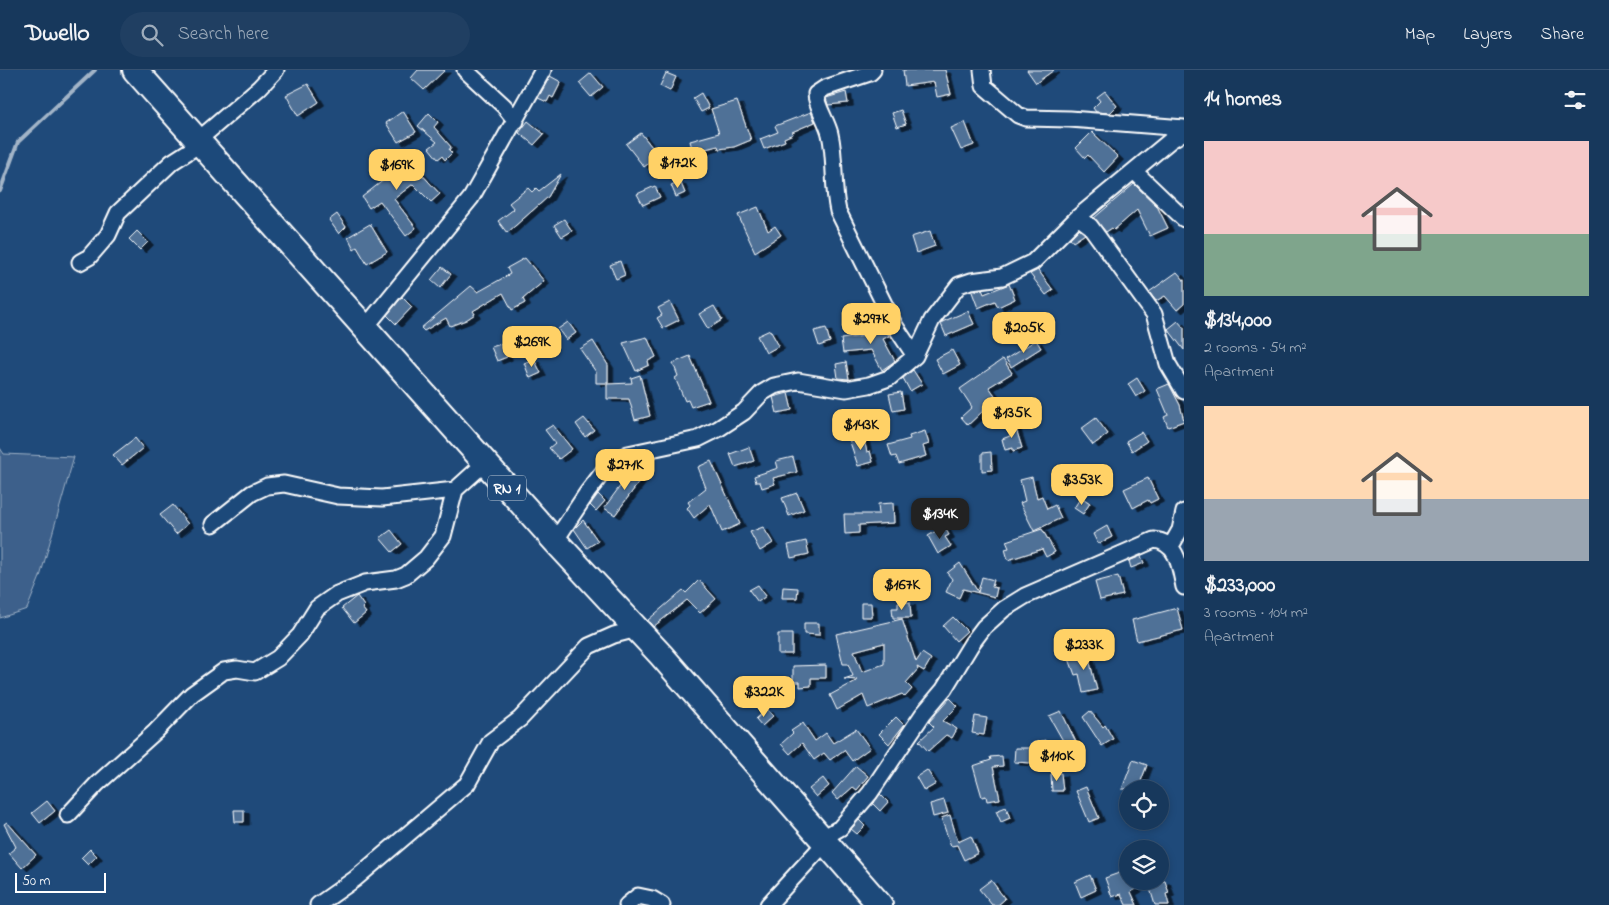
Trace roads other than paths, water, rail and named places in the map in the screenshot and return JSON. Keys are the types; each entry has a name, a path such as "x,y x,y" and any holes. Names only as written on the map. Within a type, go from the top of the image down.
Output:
{"main road":[{"name":"RN 1","path":"135,70 555,541 637,629 880,905"}],"street":[{"path":"80,262 90,257 108,235 118,213 172,162 199,143 276,70"},
{"path":"465,70 504,106 516,120"},
{"path":"365,328 471,198 543,70"},
{"path":"873,70 870,73 825,88 816,94 816,101 825,116 831,136 834,192 838,211 895,326 915,356"},
{"path":"982,70 984,86 1018,115 1026,118 1070,118 1184,128"},
{"path":"555,541 582,499 610,463 628,454 698,438 718,429 744,412 762,393 774,386 798,381 846,389 869,385 889,378 915,356 932,320 960,285 971,281 1002,277 1033,262 1078,217 1171,140 1184,132"},
{"path":"1134,171 1184,219"},
{"path":"1078,217 1090,226 1154,314 1168,364 1184,391"},
{"path":"68,815 103,778 155,732 192,694 224,671 237,669 255,672 278,658 300,636 317,608 337,594 365,583 396,580 406,575 426,558 443,536 455,490 485,463"},
{"path":"213,524 252,493 267,486 284,484 338,496 382,498 455,490"},
{"path":"1171,546 1180,530 1184,512"},
{"path":"768,905 823,841 840,828 870,793 923,714 944,689 972,642 984,627 1004,609 1025,596 1154,540 1171,546 1178,560 1184,587"},
{"path":"318,905 335,899 467,784 491,741 520,718 589,646 614,635 637,629"},
{"path":"627,905 638,896 652,899 662,905"}],"waterway":[{"path":"0,191 18,142 95,70"}]}
